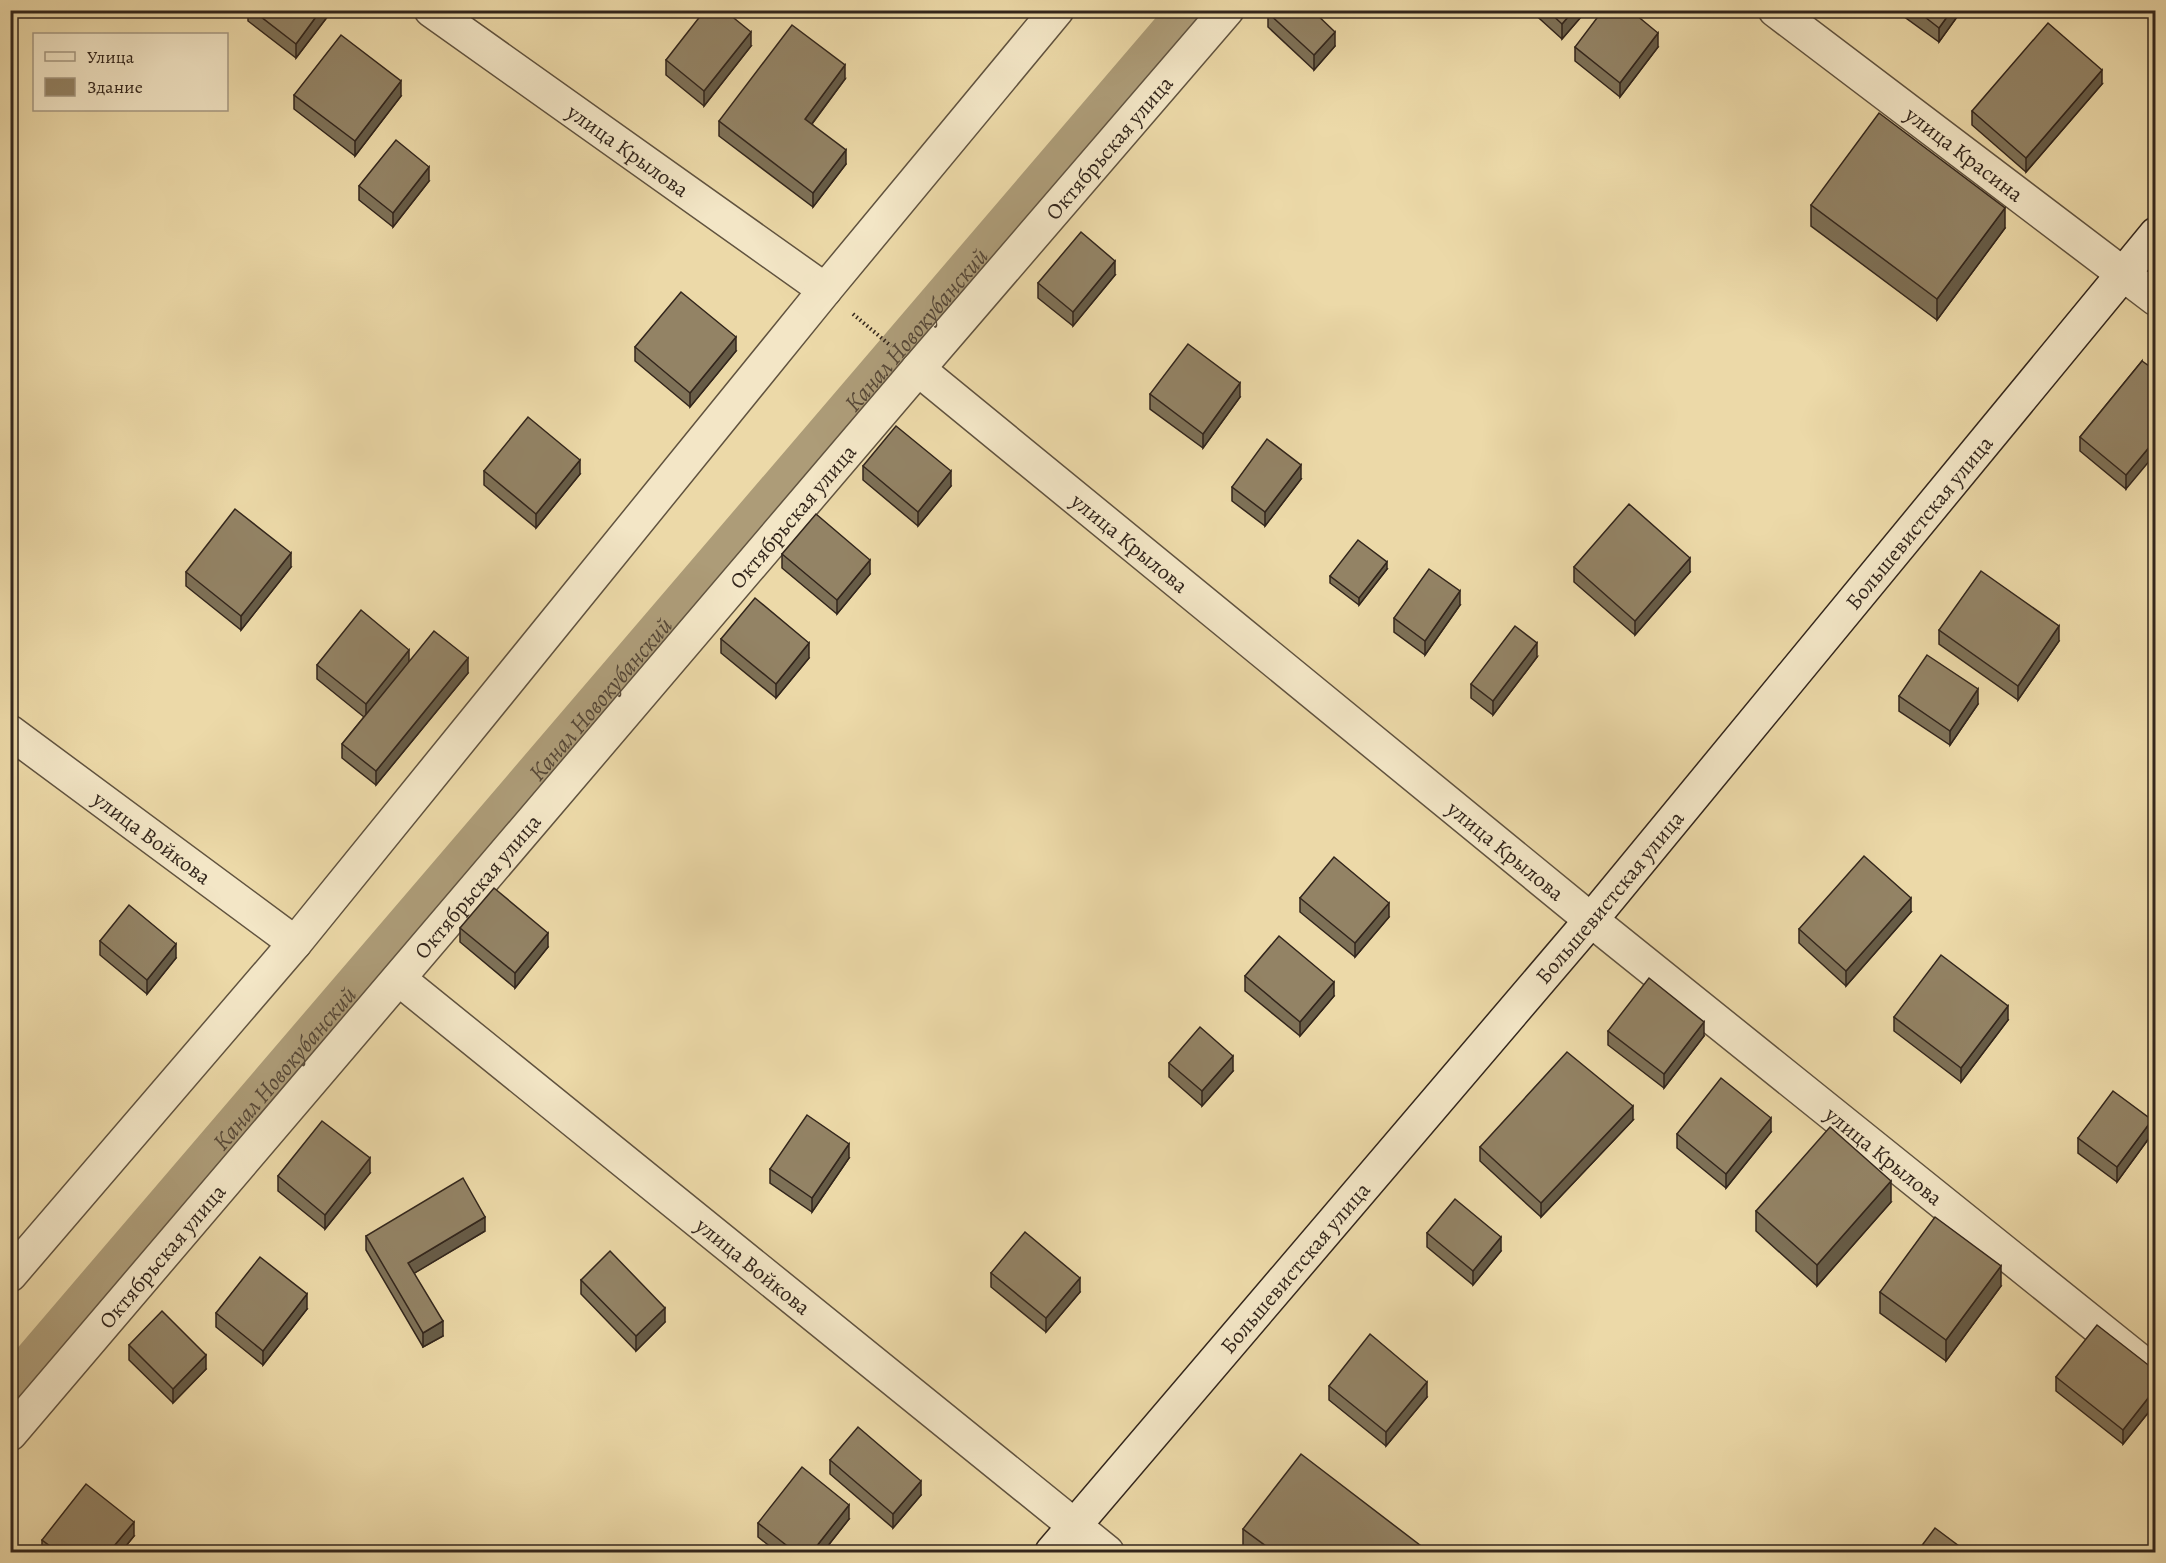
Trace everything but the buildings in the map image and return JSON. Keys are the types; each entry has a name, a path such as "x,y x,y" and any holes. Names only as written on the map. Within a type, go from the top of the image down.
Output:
{"street":[{"name":"улица Крылова","path":"431,10 825,290"},
{"path":"10,1275 295,943 825,290 1057,10"},
{"name":"Октябрьская улица","path":"10,1434 1227,10"},
{"name":"улица Красина","path":"1775,10 2156,299"},
{"name":"Большевистская улица","path":"1052,1552 1075,1528 1591,920 2156,234"},
{"name":"улица Крылова","path":"918,369 1591,920 2156,1374"},
{"name":"улица Войкова","path":"10,732 295,943"},
{"name":"улица Войкова","path":"399,979 1107,1552"}],"path":[{"path":"825,290 918,369"}],"waterway":[{"name":"Канал Новокубанский","path":"10,1389 1190,10"}]}
